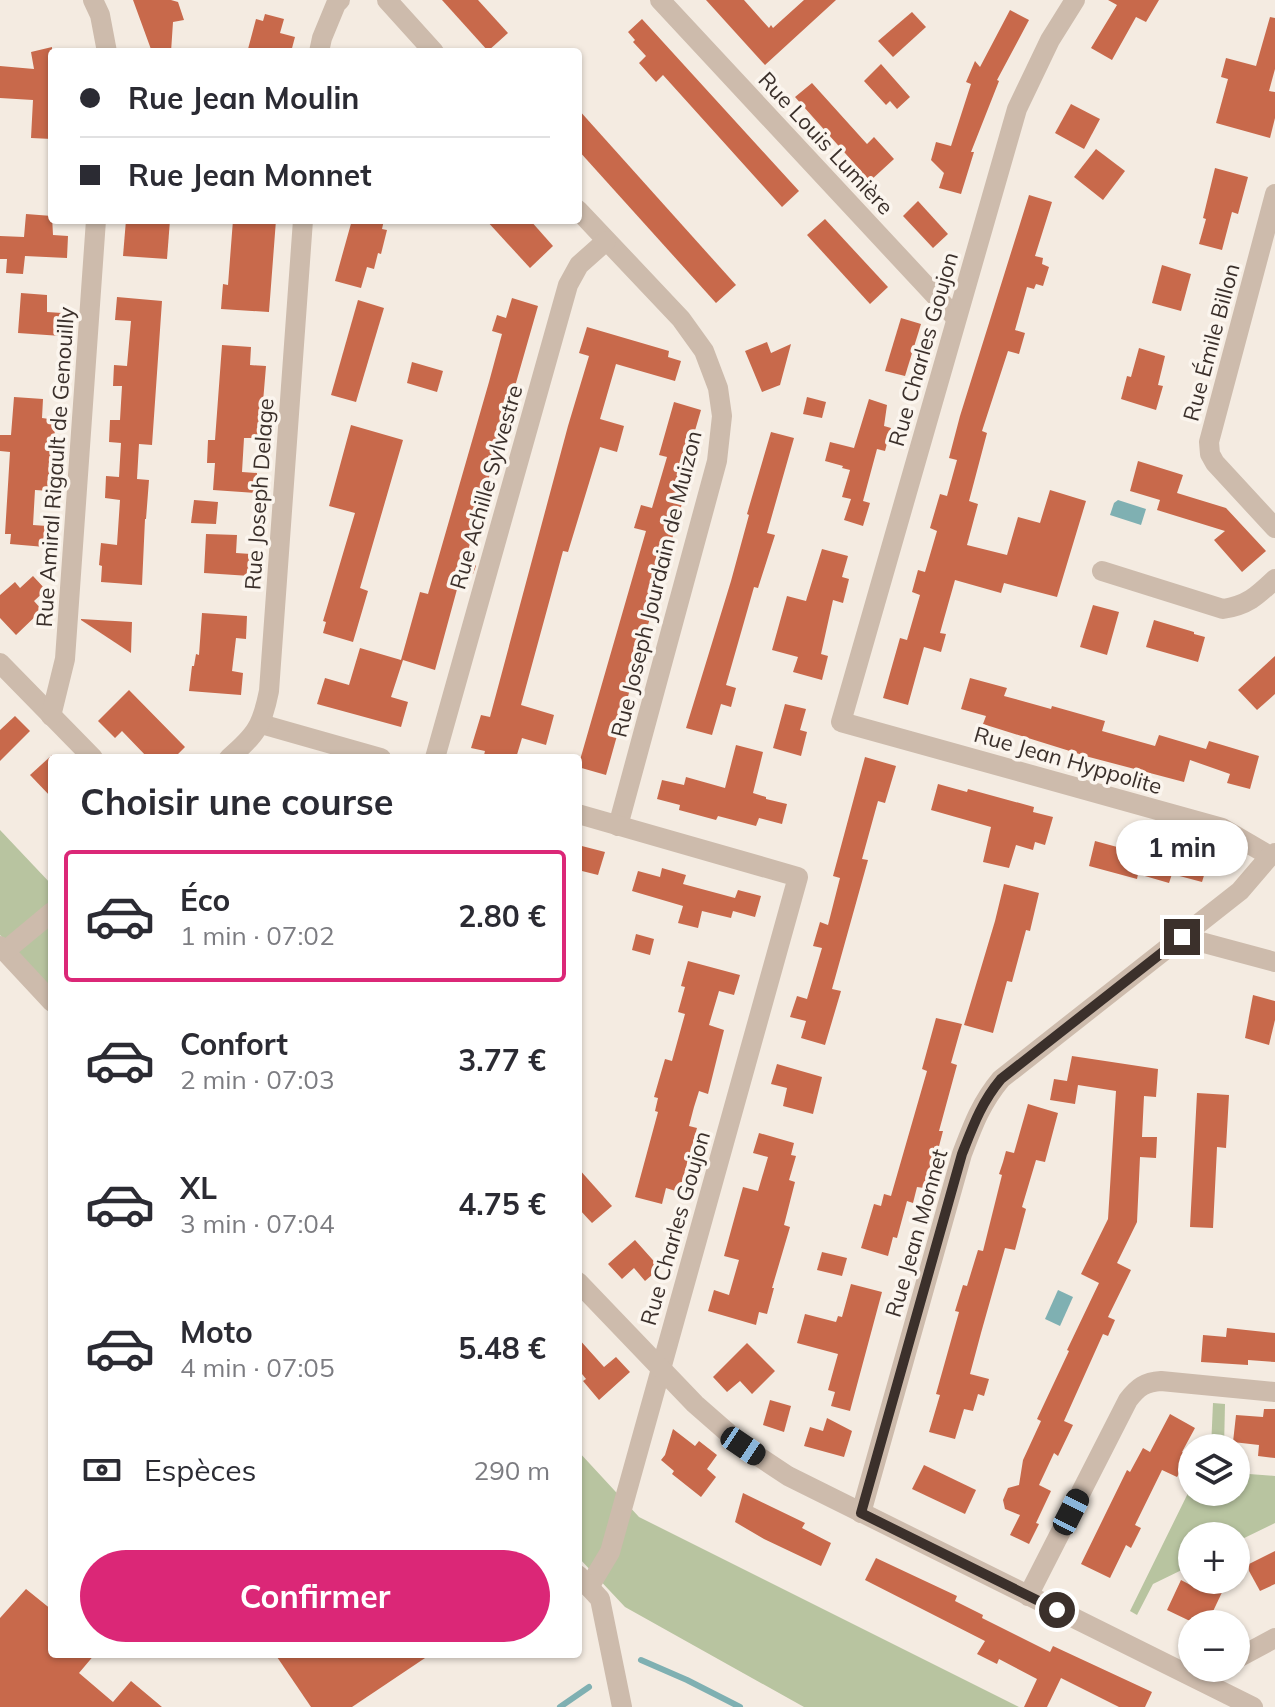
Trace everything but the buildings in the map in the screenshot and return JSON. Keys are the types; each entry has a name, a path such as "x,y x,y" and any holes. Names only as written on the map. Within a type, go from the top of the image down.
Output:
{"street":[{"path":"93,0 100,15 106,48"},
{"path":"320,48 340,0"},
{"path":"387,0 430,48"},
{"name":"Rue Louis Lumière","path":"660,0 956,318"},
{"name":"Rue Charles Goujon","path":"841,722 1017,109 1050,40 1075,0"},
{"name":"Rue Émile Billon","path":"1275,194 1209,442 1215,463 1275,528"},
{"name":"Rue Joseph Jourdain de Muizon","path":"582,214 681,319 704,351 718,388 722,416 717,461 618,826"},
{"name":"Rue Amiral Rigault de Genouilly","path":"51,716 65,659 96,224"},
{"name":"Rue Joseph Delage","path":"261,724 269,691 303,224"},
{"name":"Rue Achille Sylvestre","path":"436,754 568,285 579,265 606,241"},
{"path":"1102,571 1223,609 1240,606 1255,598 1275,579"},
{"path":"0,663 89,754"},
{"name":"Rue Jean Hyppolite","path":"841,722 1222,828 1272,855"},
{"path":"234,754 261,724 367,754"},
{"path":"582,815 618,826"},
{"name":"Rue Charles Goujon","path":"589,1587 610,1552 798,877 618,826"},
{"name":"Rue Jean Monnet","path":"861,1513 962,1154 979,1111 990,1093 1001,1079 1240,891 1272,855"},
{"path":"48,915 2,948 48,998"},
{"path":"1182,937 1275,962"},
{"path":"582,1286 695,1404 743,1446 788,1476 1178,1670"},
{"path":"1028,1596 1128,1400 1137,1388 1161,1381 1275,1392"},
{"path":"589,1587 613,1663 620,1699"},
{"path":"1250,1651 1275,1638"},
{"path":"1202,1682 1253,1707"}],"green space":[{"path":"0,830 48,881 48,987 0,935"},
{"path":"1213,1403 1225,1404 1224,1434 1212,1434"},
{"path":"582,1455 639,1517 1019,1707 804,1707 625,1607 582,1561"},
{"path":"1250,1474 1275,1476 1275,1523 1250,1535 1250,1522 1178,1522 1178,1572 1153,1584 1137,1615 1130,1611 1182,1506 1250,1506"}],"water":[{"path":"1118,500 1146,509 1141,525 1110,515"},
{"path":"1058,1290 1073,1297 1060,1326 1045,1319"}],"waterway":[{"path":"641,1660 740,1707"},
{"path":"560,1707 589,1687"}],"route":[{"path":"1057,1610 861,1513 962,1154 979,1111 1001,1079 1182,937"}]}
